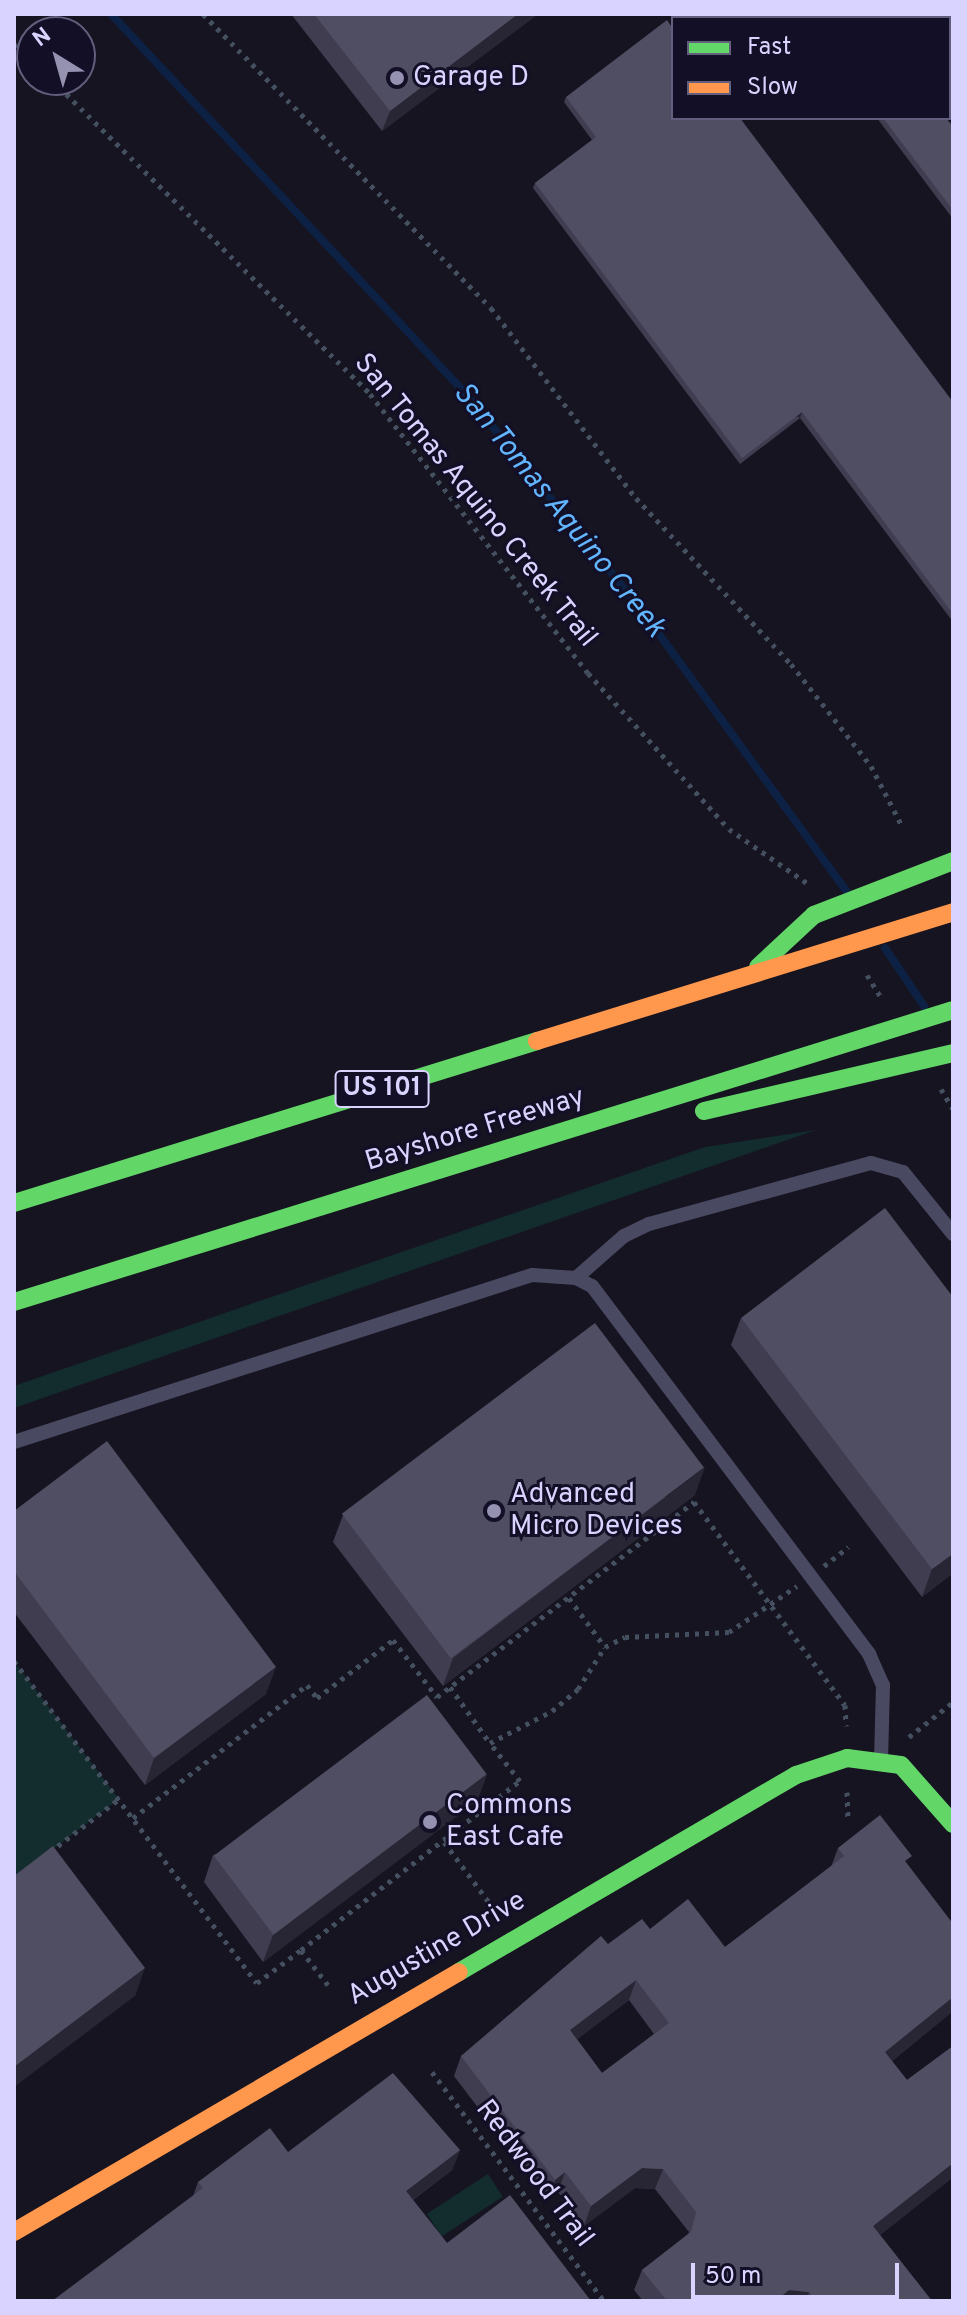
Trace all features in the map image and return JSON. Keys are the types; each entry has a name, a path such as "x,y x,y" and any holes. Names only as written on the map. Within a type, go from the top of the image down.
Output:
{"main road":[{"path":"751,974 814,915 946,864"},
{"name":"US 101","path":"14,1203 951,913"},
{"name":"Bayshore Freeway","path":"14,1302 953,1010"},
{"path":"587,1125 752,1106 953,1053"},
{"name":"Augustine Drive","path":"14,2232 796,1775 847,1758 901,1765"},
{"path":"901,1765 953,1824"}],"lane":[{"path":"576,1278 624,1236 649,1224 871,1163 903,1172 953,1234"},
{"path":"14,1442 532,1275 576,1278 592,1286 810,1576 883,1685 881,1761"}],"path":[{"path":"203,14 491,308 636,498 791,664 871,766 902,826"},
{"name":"San Tomas Aquino Creek Trail","path":"68,96 370,394 577,661 659,747"},
{"path":"133,1818 307,1685 317,1698 393,1640 437,1697 694,1502 845,1705 848,1819"},
{"path":"490,1743 552,1711 578,1689 605,1647 648,1633 712,1637 771,1606 848,1547"},
{"path":"569,1598 605,1647"},
{"path":"14,1661 257,1983 520,1781 450,1687"},
{"path":"901,1765 910,1734 953,1702"},
{"path":"37,1862 119,1799"},
{"path":"444,1842 488,1901"},
{"path":"301,1950 328,1985"},
{"name":"Redwood Trail","path":"432,2072 604,2301"}],"green space":[{"path":"816,1130 14,1408 14,1386 705,1147"},
{"path":"14,1661 119,1799 14,1879"},
{"path":"488,2174 503,2197 441,2236 427,2214"}],"building":[{"name":"Garage D","path":"314,14 518,14 390,111"},
{"path":"667,20 671,26 671,120 742,120 953,402 953,614 802,412 742,458 535,183 596,137 566,97"},
{"path":"885,120 948,120 953,127 953,210"},
{"path":"885,1208 953,1297 953,1554 932,1569 741,1318"},
{"path":"595,1323 704,1468 451,1658 342,1514"},
{"path":"107,1441 276,1667 154,1758 14,1571 14,1511"},
{"path":"427,1695 487,1774 273,1935 214,1856"},
{"path":"880,1815 912,1856 905,1861 953,1924 953,1997 885,2052 907,2080 953,2046 953,2163 873,2226 932,2301 815,2301 809,2292 789,2290 775,2301 667,2301 642,2270 691,2232 696,2212 663,2169 642,2168 591,2206 565,2172 555,2180 461,2056 601,1936 608,1944 642,1919 650,1929 688,1899 725,1947 844,1856 838,1848","holes":["636,1980 669,2023 602,2073 570,2030"]},
{"path":"53,1846 145,1968 14,2067 14,1876"},
{"path":"393,2073 460,2150 406,2191 447,2243 510,2195 591,2301 52,2301 203,2188 198,2182 270,2128 288,2152"}],"waterway":[{"name":"San Tomas Aquino Creek","path":"111,14 466,394 640,608 846,890"},
{"name":"San Tomas Aquino Creek","path":"885,948 924,1006"}],"traffic: fast":[{"path":"758,967 814,915 953,861"},
{"path":"14,1302 953,1010"},
{"path":"14,1203 537,1041"},
{"path":"704,1111 953,1053"},
{"path":"459,1972 796,1775 847,1758 901,1765 953,1824"}],"traffic: slow":[{"path":"537,1041 953,912"},
{"path":"14,2232 459,1972"}],"place":[{"name":"Garage D","path":"397,78"},
{"name":"Advanced Micro Devices","path":"494,1511"},
{"name":"Commons East Cafe","path":"430,1822"}]}
